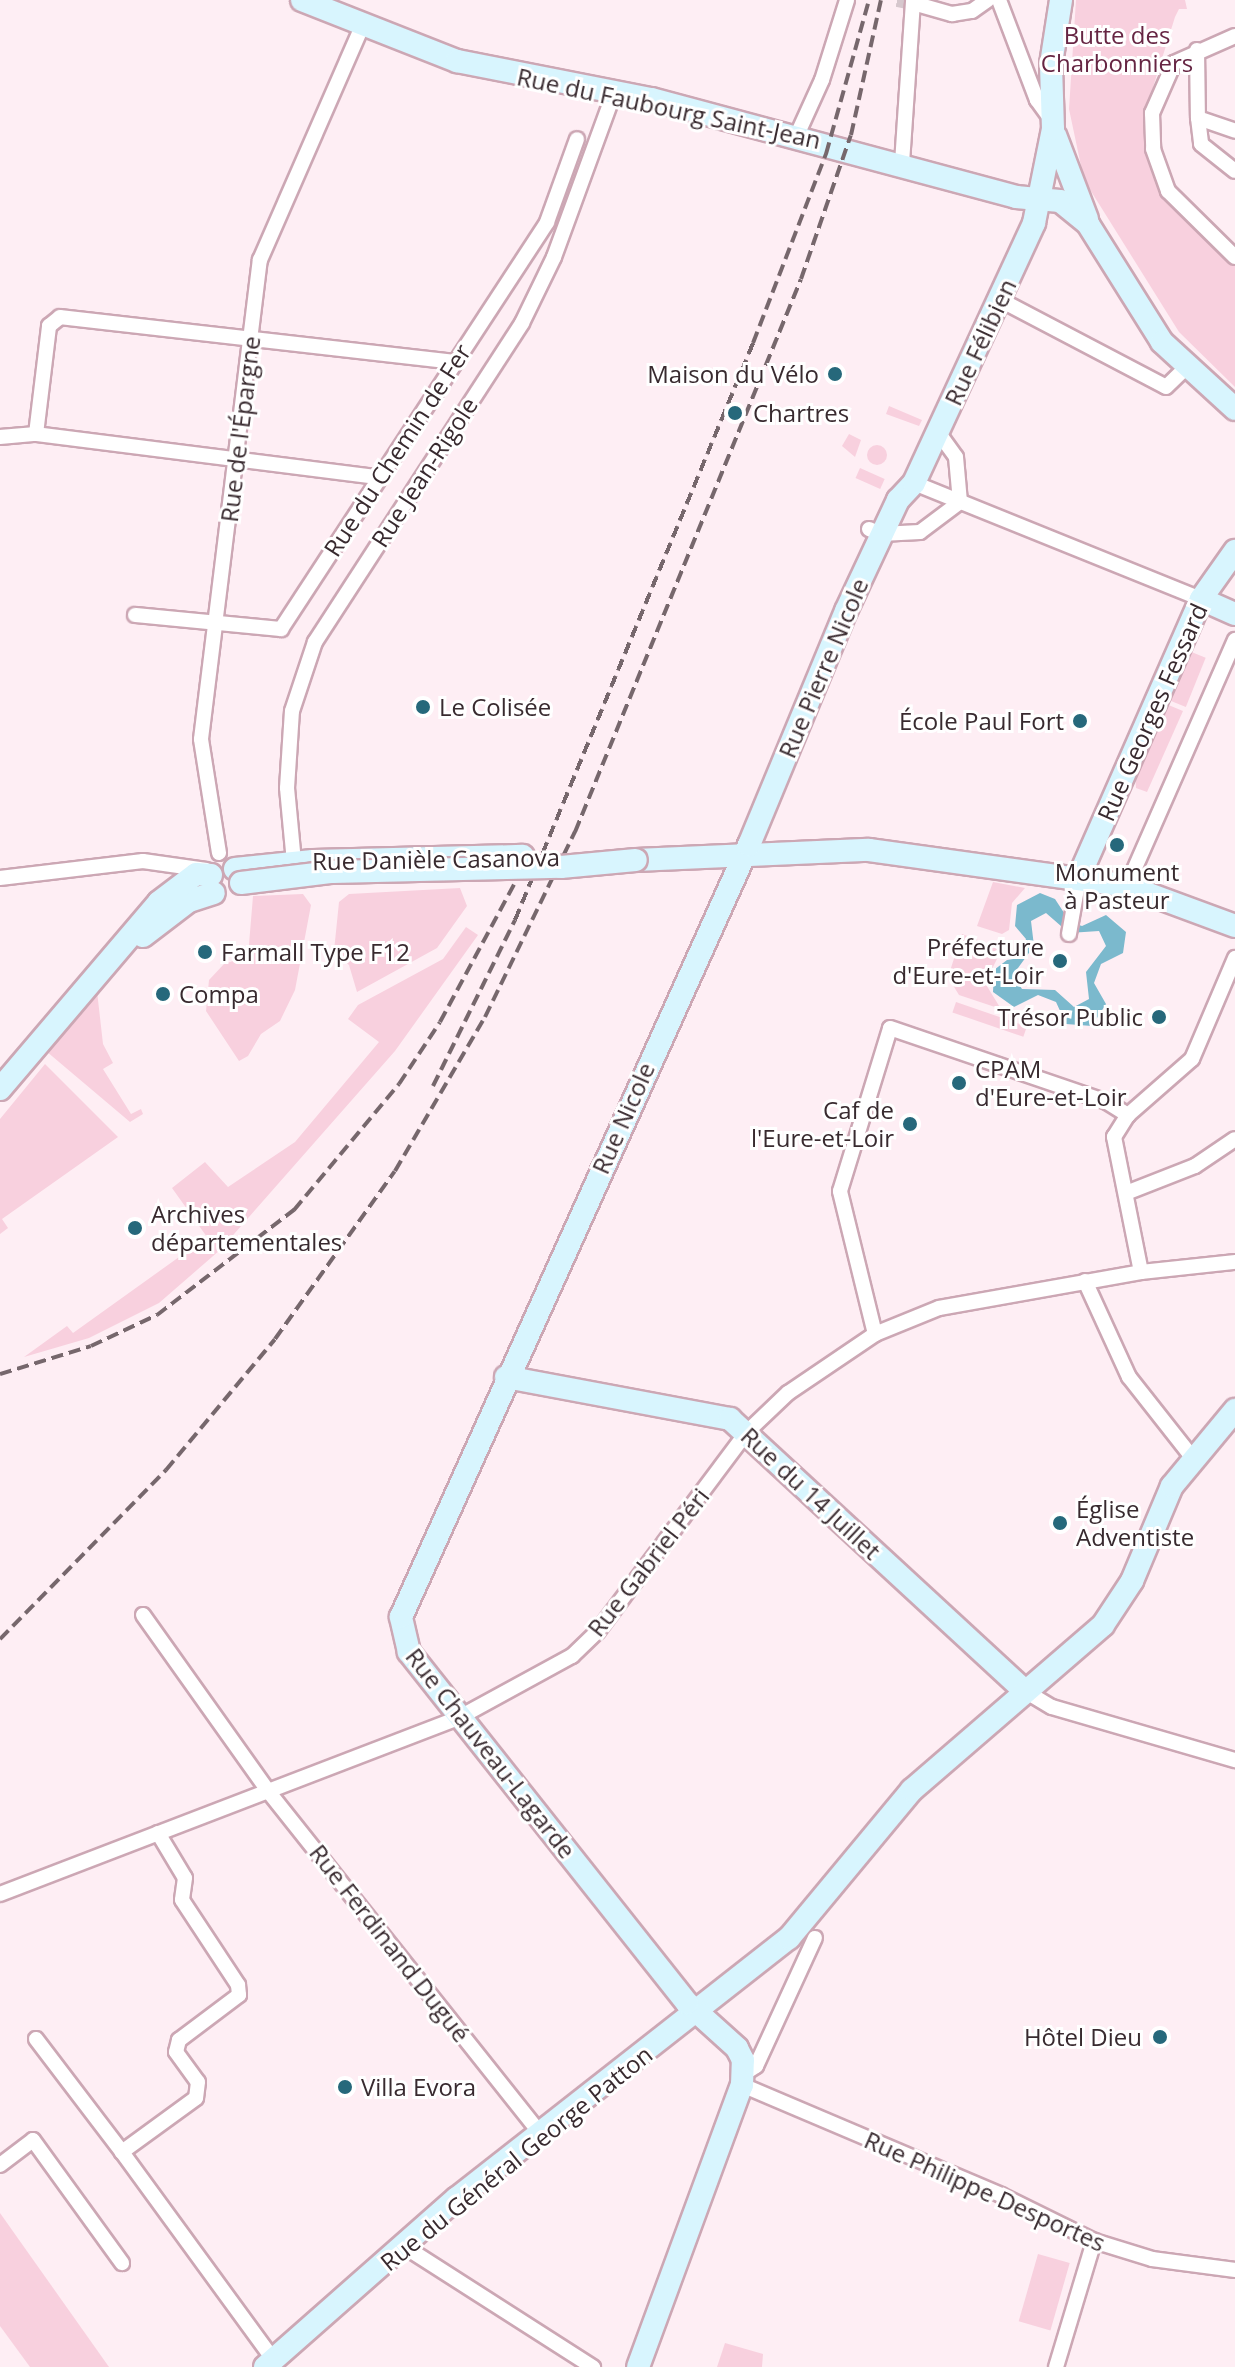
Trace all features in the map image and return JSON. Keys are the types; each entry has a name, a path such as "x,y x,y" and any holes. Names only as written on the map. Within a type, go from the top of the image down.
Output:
{"main road":[{"name":"Rue du Faubourg Saint-Jean","path":"302,0 457,61 797,135 1016,197 1073,207 1088,224"},
{"path":"1061,0 1051,64 1052,124 1088,224 1162,342 1186,368 1235,409"},
{"name":"Rue Félibien","path":"914,483 1001,301 1041,199 1052,124"},
{"name":"Rue Pierre Nicole","path":"742,858 875,531 914,483"},
{"name":"Rue Georges Fessard","path":"1079,877 1201,599 1235,551"},
{"path":"1201,599 1235,614"},
{"name":"Rue Danièle Casanova","path":"222,872 294,862 523,856 636,860 742,858 869,850 1127,886 1235,926"},
{"name":"Rue Nicole","path":"506,1377 742,858"},
{"name":"Rue Danièle Casanova","path":"222,872 561,867 636,860"},
{"path":"0,1089 159,902 196,874 222,872"},
{"name":"Rue du 14 Juillet","path":"506,1377 721,1415 747,1432 1025,1691"},
{"name":"Rue Chauveau-Lagarde","path":"506,1377 401,1617 409,1652 697,2014 729,2040"},
{"name":"Rue du Général George Patton","path":"269,2363 402,2245 721,1995 820,1904 912,1790 1103,1625 1132,1581 1172,1486 1192,1457 1235,1410"},
{"path":"638,2367 744,2079 729,2040 721,1995"}],"street":[{"path":"797,135 822,80 847,0"},
{"path":"902,163 913,2 952,14 972,11 988,0"},
{"path":"999,0 1037,100 1052,124"},
{"name":"Rue de l'Épargne","path":"222,872 201,739 218,624 260,260 363,24"},
{"path":"1235,36 1197,50 1174,63 1152,113 1158,172 1168,191 1235,257"},
{"path":"1197,50 1201,144 1235,171"},
{"name":"Rue Jean-Rigole","path":"294,862 287,788 292,711 315,642 522,323 554,257 614,93"},
{"path":"1198,118 1235,131"},
{"name":"Rue du Chemin de Fer","path":"135,615 281,629 452,362 547,222 577,139"},
{"path":"1010,305 1166,387 1186,368"},
{"path":"36,434 49,326 60,317 452,362"},
{"path":"875,531 920,532 951,514 960,502 956,457 938,432"},
{"path":"0,437 36,434 378,477"},
{"path":"914,483 1201,599"},
{"path":"1127,886 1235,640"},
{"path":"0,878 143,861 222,872"},
{"path":"1070,928 1079,877"},
{"path":"1141,1272 1114,1137 1128,1115 1192,1059 1235,958"},
{"path":"875,1334 840,1191 890,1028 1107,1102 1128,1115"},
{"path":"1126,1193 1195,1166 1235,1139"},
{"name":"Rue Gabriel Péri","path":"0,1894 460,1717 572,1656 598,1631 747,1432 788,1393 875,1334 939,1308 1141,1272 1235,1262"},
{"path":"1085,1281 1129,1377 1192,1457"},
{"name":"Rue Ferdinand Dugué","path":"143,1615 268,1791 541,2134"},
{"path":"1025,1691 1052,1707 1235,1760"},
{"path":"122,2152 196,2098 198,2082 176,2052 179,2040 239,1995 238,1985 182,1900 185,1878 158,1833"},
{"path":"744,2079 756,2066 815,1938"},
{"path":"36,2039 122,2152 269,2363"},
{"name":"Rue Philippe Desportes","path":"744,2079 1001,2195 1094,2241 1152,2259 1235,2270"},
{"path":"0,2165 33,2140 122,2263"},
{"path":"1056,2367 1094,2241"},
{"path":"402,2245 593,2367"}],"green space":[{"name":"Butte des Charbonniers","path":"1076,0 1185,0 1187,9 1179,9 1175,17 1149,100 1147,146 1152,163 1235,260 1235,387 1179,332 1084,180 1069,109"},
{"path":"889,406 922,420 919,426 886,414"},
{"path":"849,434 861,440 855,457 842,446"},
{"path":"877,445 884,448 887,455 884,462 877,465 870,462 867,455 870,448"},
{"path":"860,468 885,479 880,489 856,478"},
{"path":"1189,651 1206,658 1186,707 1169,700"},
{"path":"1166,704 1183,711 1147,792 1136,788 1135,771"},
{"path":"993,882 1025,888 1012,903 1009,930 1002,934 977,926"},
{"path":"460,888 467,906 437,948 357,992 349,965 334,951 339,902 349,894"},
{"path":"303,894 311,905 295,990 280,1021 261,1034 248,1056 239,1061 206,1011 209,980 224,964 248,956 253,896"},
{"path":"466,927 478,935 395,1051 220,1250 159,1303 89,1338 24,1357 67,1326 73,1333 207,1237 172,1188 205,1162 228,1187 295,1142 379,1042 348,1019 358,1005 443,959"},
{"path":"962,934 1002,949 985,983 1001,1009 959,995 948,977"},
{"path":"97,991 103,1044 113,1063 103,1069 131,1114 141,1109 143,1114 130,1122 46,1051"},
{"path":"956,1002 1027,1026 1023,1037 952,1012"},
{"path":"45,1064 118,1137 2,1219 8,1228 0,1234 0,1119"},
{"path":"0,2213 109,2367 30,2367 0,2326"},
{"path":"1038,2254 1070,2263 1050,2330 1019,2321"},
{"path":"725,2343 763,2354 762,2367 717,2367"}],"water":[{"path":"1040,893 1055,899 1070,922 1082,926 1106,915 1126,932 1123,953 1101,964 1094,983 1106,1004 1092,1026 1066,1024 1056,1002 1038,995 1014,1007 993,992 994,970 1007,960 1019,958 1026,939 1015,926 1017,905","holes":["1046,913 1069,933 1099,931 1106,946 1086,972 1089,999 1074,1007 1055,990 1022,989 1013,975 1034,946 1031,921"]}],"tunnel":[{"path":"897,0 913,3"}],"railway":[{"path":"433,1086 515,920 753,343 826,154 869,0"},
{"path":"0,1639 166,1470 275,1339 395,1171 485,1017 575,832 801,279 851,135 881,0"},
{"path":"0,1374 91,1346 157,1315 294,1210 399,1084 440,1022 525,864"}],"place":[{"name":"Maison du Vélo","path":"835,374"},
{"name":"Chartres","path":"735,413"},
{"name":"Le Colisée","path":"423,707"},
{"name":"École Paul Fort","path":"1080,721"},
{"name":"Monument à Pasteur","path":"1117,845"},
{"name":"Farmall Type F12","path":"205,952"},
{"name":"Préfecture d'Eure-et-Loir","path":"1060,961"},
{"name":"Compa","path":"163,994"},
{"name":"Trésor Public","path":"1159,1017"},
{"name":"CPAM d'Eure-et-Loir","path":"959,1083"},
{"name":"Caf de l'Eure-et-Loir","path":"910,1124"},
{"name":"Archives départementales","path":"135,1228"},
{"name":"Église Adventiste","path":"1060,1523"},
{"name":"Hôtel Dieu","path":"1160,2037"},
{"name":"Villa Evora","path":"345,2087"}]}
